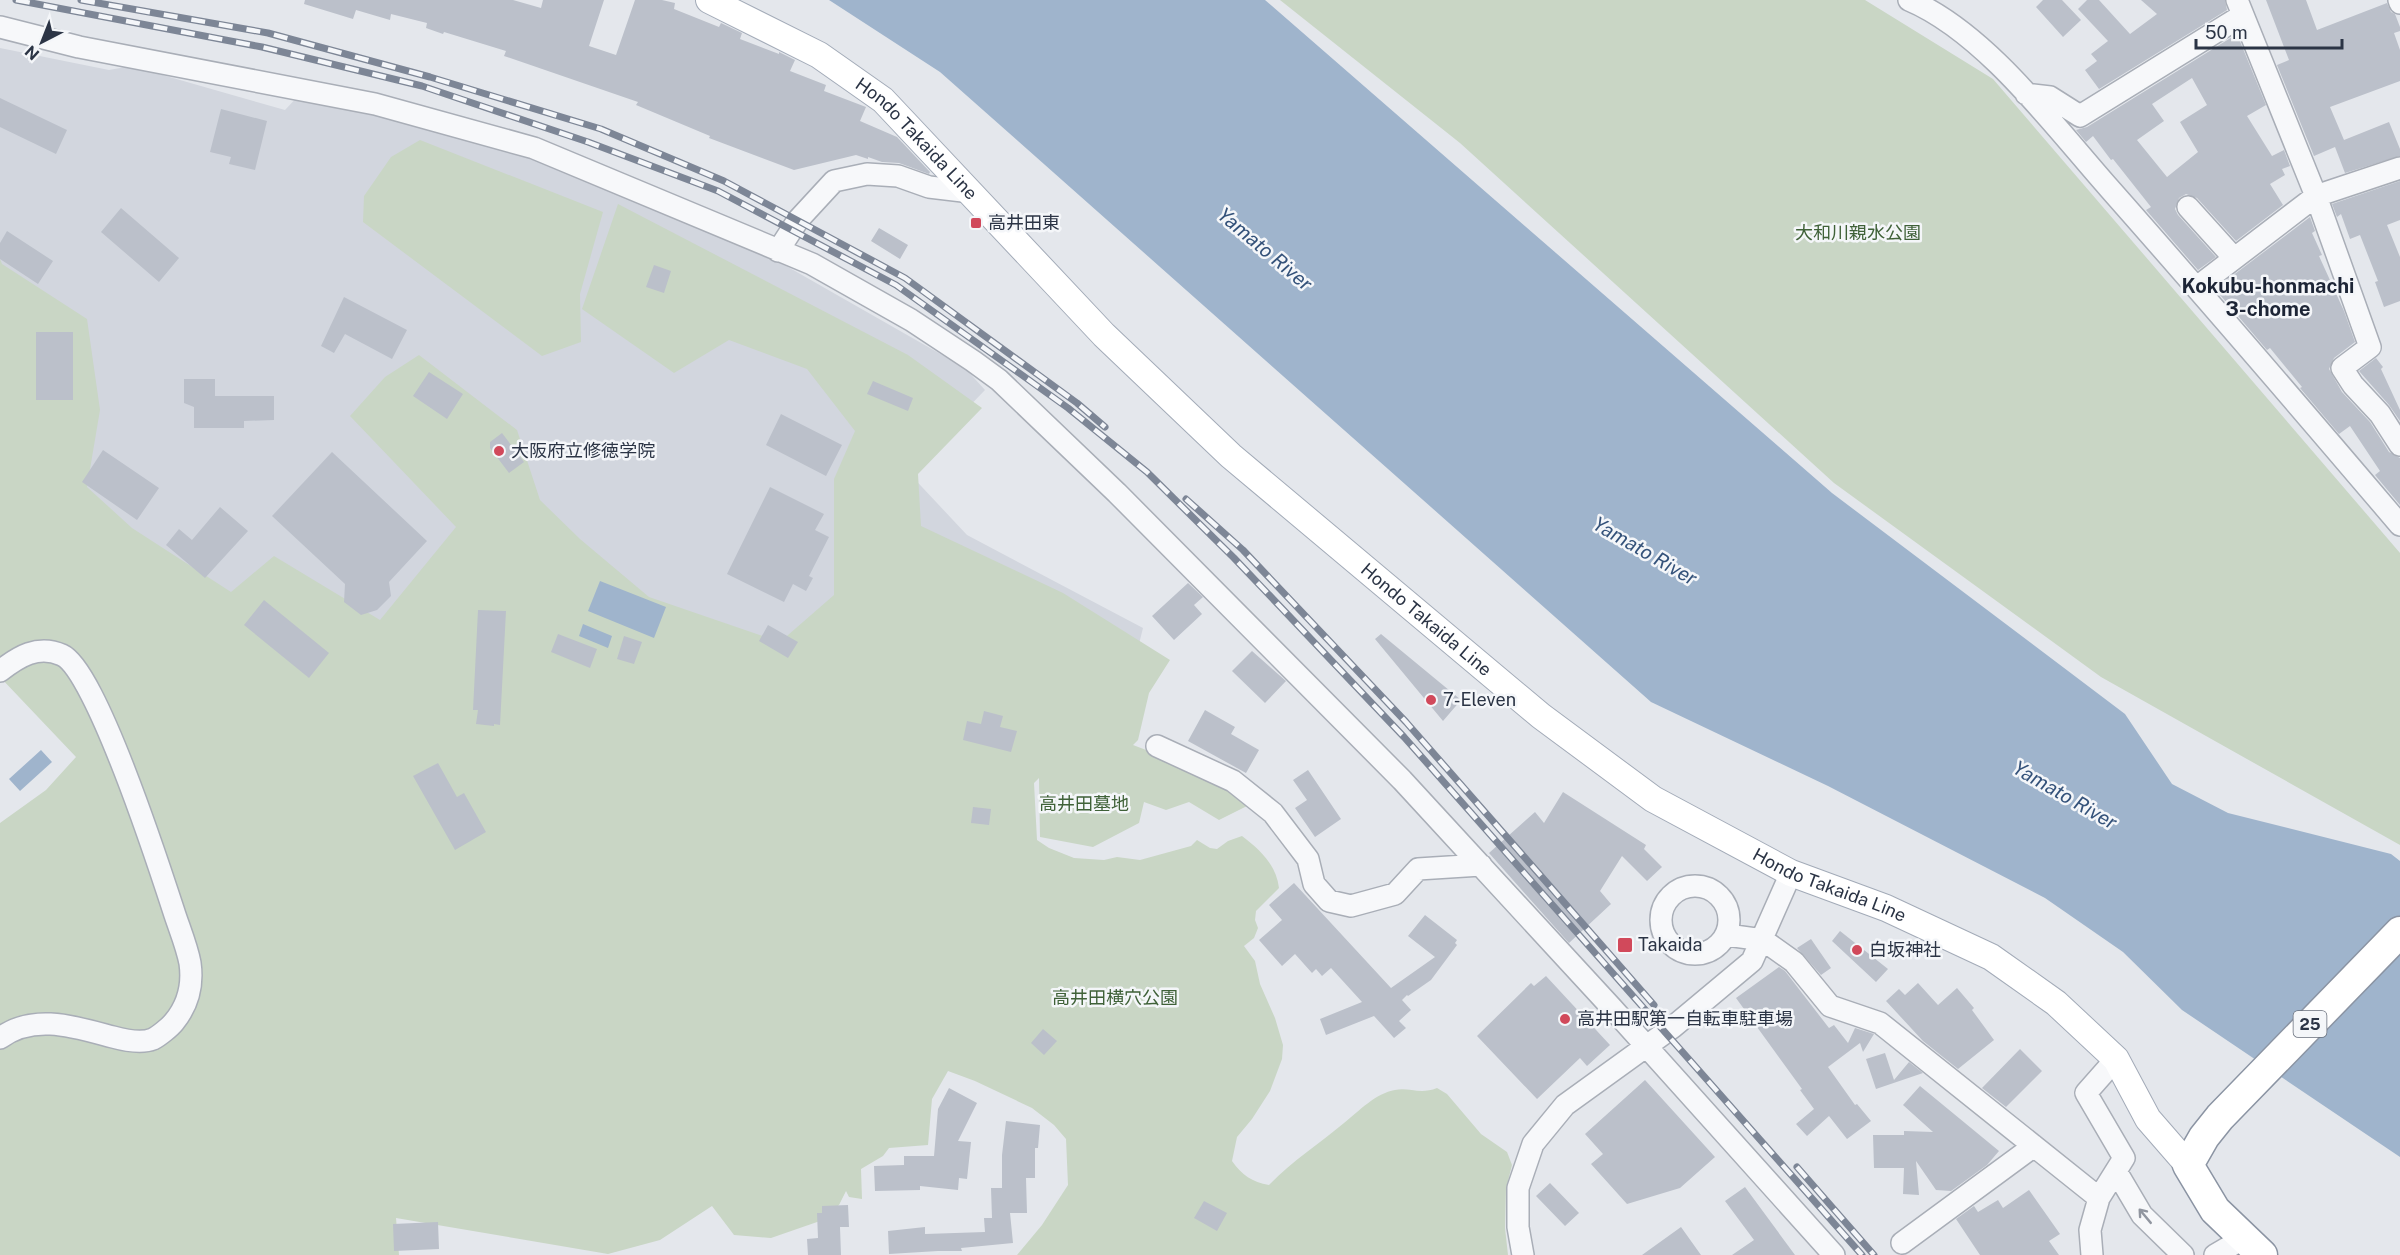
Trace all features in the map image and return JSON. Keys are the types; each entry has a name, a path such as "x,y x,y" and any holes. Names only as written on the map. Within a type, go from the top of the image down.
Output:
{"highway":[{"name":"25","path":"2188,1165 2204,1137 2220,1117 2400,932"},
{"path":"2188,1165 2215,1210 2253,1247"}],"main road":[{"name":"Hondo Takaida Line","path":"709,0 819,54 883,100 1104,335 1231,456 1541,716 1653,799 1791,873 1886,908 1991,957 2056,1003 2116,1059 2148,1119 2188,1165"}],"street":[{"path":"1909,0 1933,10 1963,32 2026,93 2197,287 2400,525"},
{"path":"2026,93 2050,97 2080,116 2240,8 2316,196 2370,347 2342,368 2353,385 2380,414 2400,445"},
{"path":"0,27 79,47 375,104 534,148 812,264 911,320 999,380 1117,493 1378,755 1647,1047 1834,1255"},
{"path":"2197,287 2316,196 2400,168"},
{"path":"778,251 798,220 834,181 867,174 898,176 929,187 971,192"},
{"path":"2188,207 2234,258"},
{"path":"0,671 20,655 45,651 63,656 85,683 117,753 153,846 190,962 191,991 174,1022 153,1039 128,1041 71,1027 32,1023 13,1028 0,1038"},
{"path":"1157,746 1233,780 1273,813 1308,859 1314,884 1329,900 1352,906 1395,894 1418,869 1481,865"},
{"path":"1523,1255 1518,1227 1518,1188 1533,1144 1565,1104 1647,1047 1752,961 1791,873"},
{"path":"1727,935 1763,940 1794,962 1830,1005 1880,1023 2099,1198"},
{"path":"2092,1255 2090,1230 2099,1198 2124,1158 2086,1093 2116,1059"},
{"path":"1902,1243 2034,1146"},
{"path":"2116,1170 2142,1215 2183,1255"},
{"path":"2215,1255 2253,1247"}],"shaded area":[{"name":"大阪府立修徳学院","path":"0,48 109,70 131,66 285,110 302,92 510,150 614,191 788,267 965,368 985,390 907,471 967,535 1143,628 1116,736 559,833 78,507 0,356"}],"green space":[{"name":"大和川親水公園","path":"1280,0 1865,0 1993,79 2400,553 2400,845 2101,677 1834,483 1460,143"},
{"path":"420,140 603,212 580,294 581,342 542,356 363,222 364,196 391,157"},
{"path":"618,204 908,355 982,408 918,474 921,526 1063,593 1170,660 1149,693 1138,740 1133,745 1230,782 1251,804 1219,820 1189,802 1166,810 1144,802 1139,823 1093,847 1040,837 1039,778 1034,783 1037,840 1049,848 1074,858 1104,860 1117,857 1140,860 1191,846 1197,840 1210,848 1217,849 1228,841 1242,836 1261,852 1271,865 1279,888 1256,911 1255,920 1258,928 1254,938 1244,946 1255,961 1260,984 1275,1018 1283,1045 1282,1059 1270,1091 1237,1137 1232,1161 1236,1166 1252,1180 1269,1185 1296,1160 1381,1095 1400,1089 1425,1091 1437,1088 1447,1094 1481,1134 1507,1152 1512,1165 1506,1189 1505,1228 1508,1255 1017,1255 1042,1225 1068,1185 1066,1139 1054,1125 1032,1108 948,1071 932,1099 928,1145 889,1148 883,1156 861,1169 862,1199 849,1197 846,1191 839,1205 820,1221 771,1238 734,1235 712,1206 660,1240 608,1254 396,1218 399,1255 0,1255 0,823 46,790 76,757 0,677 0,259 2,264 87,319 100,410 87,487 132,528 231,592 274,556 380,620 456,527 350,416 385,377 419,355 517,430 540,500 580,539 649,597 780,642 834,595 834,479 855,431 807,369 729,340 674,373 582,309"}],"water":[{"name":"Yamato River","path":"829,0 1265,0 1832,493 2125,714 2172,784 2228,813 2391,854 2400,861 2400,1157 2182,1010 2123,952 2045,898 1828,786 1651,702 940,72"},
{"path":"600,581 666,607 654,638 588,611"},
{"path":"583,624 612,636 608,648 579,636"},
{"path":"41,750 52,762 20,791 9,779"}],"building":[{"path":"305,0 513,0 541,8 543,0 604,0 589,46 616,55 635,0 662,0 675,3 674,9 719,27 721,23 742,33 740,39 795,60 790,71 826,85 824,91 866,107 860,121 897,137 930,172 929,174 899,163 882,162 856,155 794,170 709,138 710,136 636,105 638,102 504,56 506,51 426,28 427,23 391,14 390,20 356,10 353,19 304,4"},
{"path":"2043,0 2062,0 2081,20 2063,37 2036,7"},
{"path":"2087,0 2099,0 2130,34 2157,14 2141,0 2225,0 2227,10 2099,89 2085,70 2097,61 2091,54 2108,41 2078,9"},
{"path":"2266,0 2306,0 2317,30 2387,3 2400,27 2400,31 2394,33 2400,50 2400,81 2330,107 2344,140 2389,122 2400,149 2400,156 2345,173 2335,147 2314,156 2277,65 2289,60"},
{"path":"2237,34 2266,105 2247,116 2272,156 2284,150 2290,166 2282,169 2285,175 2270,184 2283,205 2236,241 2197,198 2186,194 2179,198 2175,209 2178,215 2216,257 2198,270 2146,210 2151,207 2093,136 2086,142 2076,130 2087,127","holes":["2192,78 2207,105 2180,122 2198,152 2167,177 2137,140 2164,121 2152,104"]},
{"path":"0,98 67,130 56,154 0,127"},
{"path":"221,109 267,121 255,170 229,164 231,157 210,152"},
{"path":"2400,181 2400,220 2387,225 2400,257 2400,301 2384,307 2375,282 2378,281 2360,235 2350,239 2341,214 2337,217 2332,204"},
{"path":"121,208 179,258 159,282 101,232"},
{"path":"2310,217 2315,231 2312,233 2322,255 2319,256 2344,311 2355,342 2334,358 2329,369 2342,392 2370,422 2389,452 2400,458 2400,505 2375,475 2380,471 2350,426 2339,434 2270,348 2267,350 2215,289"},
{"path":"879,228 908,245 900,259 871,241"},
{"path":"7,231 53,261 38,284 0,259 0,243"},
{"path":"654,265 671,271 664,293 646,287"},
{"path":"344,297 407,330 392,359 345,334 334,353 321,346"},
{"path":"36,332 73,332 73,400 36,400"},
{"path":"2376,358 2383,367 2381,369 2400,410 2400,421 2359,371"},
{"path":"429,372 463,394 447,419 413,396"},
{"path":"184,379 215,379 215,396 274,396 274,420 244,421 244,428 194,428 194,407 184,403"},
{"path":"873,381 913,398 908,411 867,394"},
{"path":"781,414 842,445 826,476 766,445"},
{"path":"502,433 524,462 509,473 490,448 490,442"},
{"path":"103,450 159,488 137,520 82,482"},
{"path":"332,452 427,541 389,582 391,596 377,610 361,615 344,602 345,584 272,516"},
{"path":"770,487 824,514 815,530 829,537 809,576 813,578 806,591 793,584 784,602 727,574"},
{"path":"220,507 248,531 205,578 166,545 179,529 192,540"},
{"path":"1188,583 1203,597 1194,605 1202,614 1174,640 1152,616"},
{"path":"264,600 329,653 309,678 244,625"},
{"path":"478,610 506,611 500,725 494,724 494,726 476,724 478,710 473,710"},
{"path":"768,625 798,642 788,658 759,641"},
{"path":"558,634 597,649 590,668 551,652"},
{"path":"1381,634 1461,700 1443,721 1375,639"},
{"path":"624,636 642,642 634,664 617,659"},
{"path":"1252,651 1286,681 1265,703 1232,671"},
{"path":"1205,710 1235,727 1231,734 1259,750 1246,773 1188,741"},
{"path":"984,711 1003,716 1000,727 1017,731 1011,752 963,740 967,721 981,724"},
{"path":"438,763 457,797 464,793 486,832 455,850 413,776"},
{"path":"1308,770 1341,819 1315,837 1295,808 1307,800 1293,780"},
{"path":"1563,792 1646,845 1644,849 1662,867 1647,881 1622,856 1600,891 1611,904 1569,943 1489,853 1535,812 1544,823"},
{"path":"973,807 991,809 989,825 971,823"},
{"path":"1294,883 1391,988 1435,957 1408,936 1425,915 1457,940 1455,943 1457,945 1431,980 1402,1000 1411,1010 1399,1021 1406,1028 1394,1038 1374,1016 1326,1035 1320,1019 1362,1002 1331,968 1322,976 1316,969 1312,973 1295,954 1282,966 1259,940 1282,920 1269,905"},
{"path":"1840,931 1888,969 1876,982 1832,941"},
{"path":"1811,939 1831,968 1821,975 1797,948"},
{"path":"1779,967 1785,971 1829,1028 1834,1025 1848,1043 1855,1028 1874,1034 1863,1052 1860,1043 1828,1067 1855,1105 1857,1104 1871,1121 1847,1139 1829,1116 1807,1136 1796,1124 1814,1109 1736,998"},
{"path":"1546,976 1610,1045 1587,1066 1580,1058 1537,1099 1477,1036 1531,983 1534,986"},
{"path":"1918,983 1938,1005 1957,988 1974,1008 1972,1010 1994,1040 1958,1069 1923,1041 1886,1001 1899,989 1905,995"},
{"path":"1043,1029 1057,1041 1044,1055 1031,1043"},
{"path":"2020,1049 2042,1071 2006,1107 1982,1088"},
{"path":"1885,1053 1894,1080 1909,1062 1923,1073 1876,1089 1866,1059"},
{"path":"1645,1080 1715,1157 1680,1188 1627,1204 1591,1164 1603,1154 1585,1134"},
{"path":"1920,1086 1999,1151 1987,1165 1951,1191 1936,1190 1916,1161 1919,1195 1903,1194 1904,1168 1874,1168 1873,1135 1904,1135 1904,1131 1933,1132 1903,1105"},
{"path":"949,1088 977,1103 958,1141 971,1142 967,1179 959,1178 958,1190 920,1186 920,1190 875,1191 874,1166 904,1165 904,1156 934,1156 938,1109"},
{"path":"1006,1121 1040,1125 1038,1148 1035,1148 1035,1178 1026,1178 1027,1213 1010,1213 1013,1243 961,1248 962,1251 889,1254 888,1231 925,1227 925,1234 985,1232 984,1218 992,1218 991,1188 1002,1188 1002,1155"},
{"path":"1550,1183 1579,1213 1565,1226 1536,1196"},
{"path":"1745,1187 1795,1255 1732,1255 1754,1240 1725,1201"},
{"path":"2029,1190 2060,1234 2049,1241 2059,1255 1980,1255 1956,1219 1974,1206 1978,1212 1998,1200 2003,1208"},
{"path":"1204,1201 1227,1213 1217,1231 1194,1218"},
{"path":"848,1205 849,1227 840,1227 841,1255 808,1255 807,1239 818,1238 817,1213 822,1213 822,1206"},
{"path":"438,1222 439,1249 394,1251 393,1224"},
{"path":"1681,1227 1701,1255 1642,1255"}],"railway":[{"path":"16,0 262,47 422,86 588,142 718,191 896,285 1068,408 1147,472 1234,558 1404,737 1862,1255"},
{"path":"81,0 268,33 430,77 601,129 724,181 905,278 1077,403 1105,427"},
{"path":"1186,499 1243,550 1406,722 1654,1005"},
{"path":"1797,1167 1874,1255"}],"place":[{"name":"高井田東","path":"976,223"},
{"name":"大阪府立修徳学院","path":"499,451"},
{"name":"7-Eleven","path":"1431,700"},
{"name":"Takaida","path":"1625,945"},
{"name":"白坂神社","path":"1857,950"},
{"name":"高井田駅第一自転車駐車場","path":"1565,1019"}],"district":[{"name":"Kokubu-honmachi 3-chome","path":"2268,298"}],"park label":[{"name":"高井田墓地","path":"1084,804"},
{"name":"高井田横穴公園","path":"1115,998"}]}
